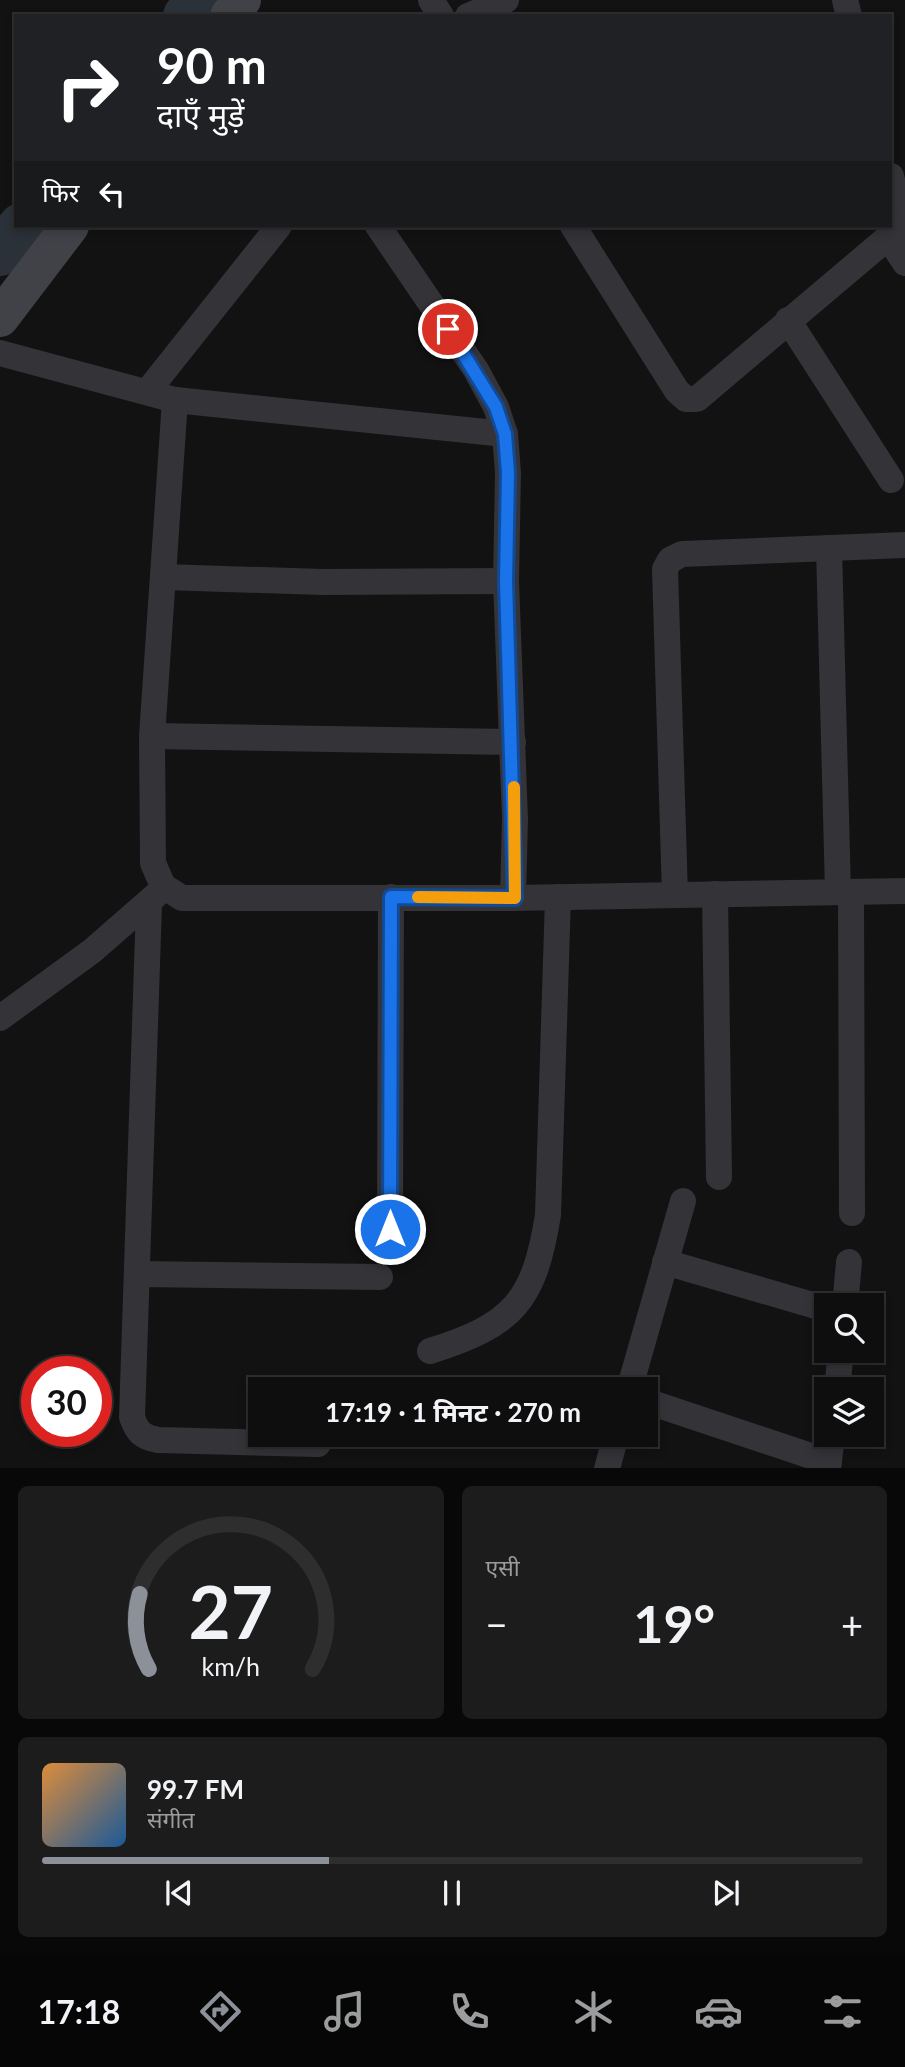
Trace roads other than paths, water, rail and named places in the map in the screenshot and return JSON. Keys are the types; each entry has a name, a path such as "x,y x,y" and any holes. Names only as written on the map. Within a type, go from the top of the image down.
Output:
{"street":[{"path":"231,14 242,0"},
{"path":"473,14 506,0"},
{"path":"892,182 905,263"},
{"path":"0,318 68,228"},
{"path":"147,392 277,228"},
{"path":"379,228 476,370 496,407 505,434 508,473 506,581 513,742 513,898"},
{"path":"574,228 677,391 687,399 697,399 708,393 788,320 899,228"},
{"path":"788,320 891,480"},
{"path":"0,353 176,400 505,434"},
{"path":"176,400 152,736 153,863 156,895 132,1417 136,1430 145,1437 158,1440 248,1442"},
{"path":"675,895 665,569 670,560 682,554 905,545"},
{"path":"829,548 844,892 852,1213"},
{"path":"163,577 323,582 506,581"},
{"path":"152,736 513,742"},
{"path":"0,1018 92,951 156,895 182,898 513,898 905,891"},
{"path":"715,894 719,1177"},
{"path":"390,1229 391,897"},
{"path":"430,1351 476,1337 500,1322 533,1278 542,1250 548,1215 558,897"},
{"path":"633,1377 683,1202"},
{"path":"666,1262 814,1305"},
{"path":"846,1293 849,1262"},
{"path":"137,1274 380,1277"},
{"path":"658,1405 829,1465 831,1447"},
{"path":"607,1468 613,1447"}],"waterway":[{"path":"188,14 199,0"},
{"path":"0,253 19,228"}]}
